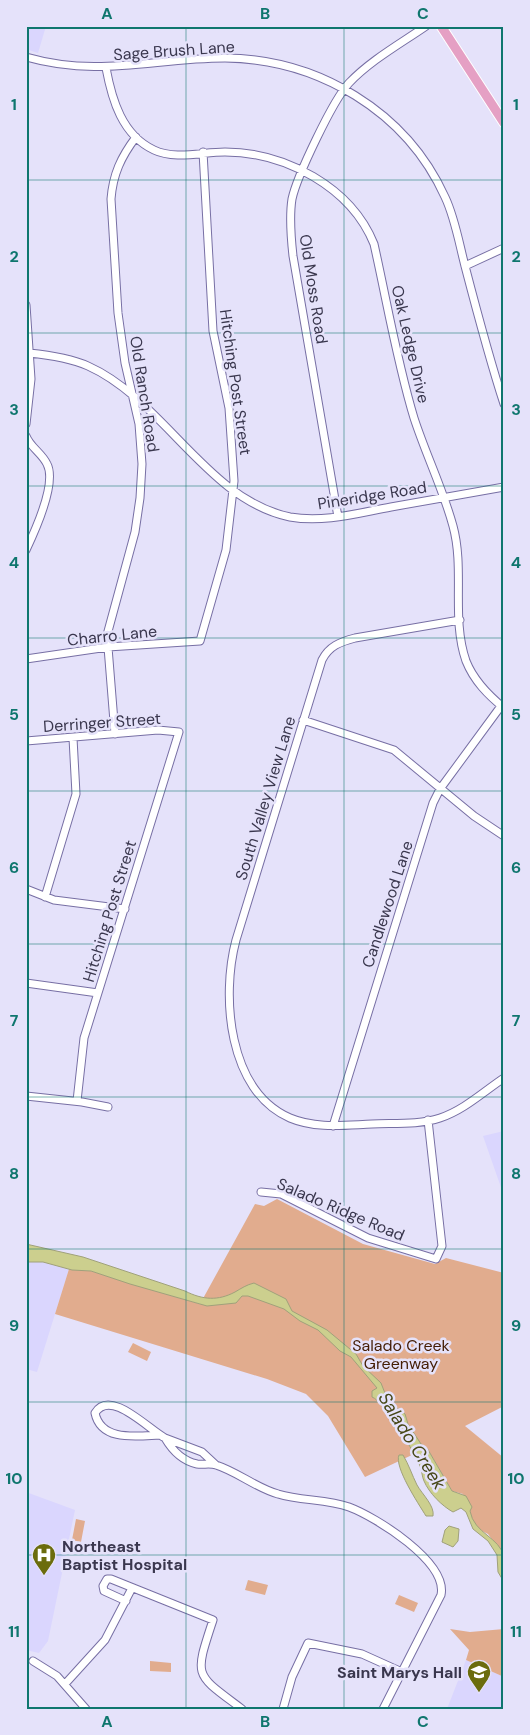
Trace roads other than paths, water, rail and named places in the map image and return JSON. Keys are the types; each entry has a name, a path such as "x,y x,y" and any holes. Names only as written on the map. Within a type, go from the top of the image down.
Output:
{"main road":[{"path":"444,27 504,123"}],"street":[{"name":"Old Moss Road","path":"338,517 290,235 292,199 316,140 345,88 368,66 426,26"},
{"name":"Sage Brush Lane","path":"26,57 72,67 106,68 223,58 280,64 306,72 345,88 376,109 398,129 430,168 445,197 504,404"},
{"path":"106,68 110,93 117,111 136,137"},
{"name":"Oak Ledge Drive","path":"136,137 148,147 163,153 228,152 263,156 286,163 345,200 359,214 370,234 414,417 443,498 456,542 460,620 464,653 470,670 486,692 503,707"},
{"name":"Old Ranch Road","path":"115,734 108,648 109,625 133,542 140,498 141,454 139,424 125,363 118,313 111,199 113,180 119,162 136,137"},
{"name":"Hitching Post Street","path":"200,641 224,559 233,491 234,457 229,408 213,331 203,152"},
{"path":"465,266 504,248"},
{"path":"26,305 30,403 26,424"},
{"name":"Pineridge Road","path":"29,353 73,360 89,366 117,382 233,491 254,504 285,515 318,519 338,517 504,487"},
{"path":"26,436 47,463 50,472 46,496 26,550"},
{"name":"South Valley View Lane","path":"460,620 355,638 335,645 327,651 322,660 236,940 230,968 235,1044 241,1065 253,1088 272,1106 291,1118 312,1124 333,1126 428,1120 458,1110 504,1078"},
{"name":"Charro Lane","path":"26,659 108,648 200,641"},
{"name":"Candlewood Lane","path":"333,1126 433,803 440,789 503,707"},
{"path":"303,720 394,750 474,816 504,836"},
{"name":"Derringer Street","path":"26,741 158,730 179,732"},
{"name":"Hitching Post Street","path":"77,1101 82,1047 179,732"},
{"path":"45,897 76,794 73,738"},
{"path":"26,888 45,897 64,902 125,909"},
{"path":"26,983 98,993"},
{"path":"26,1096 77,1101 108,1107"},
{"name":"Salado Ridge Road","path":"261,1192 281,1194 368,1238 432,1260 439,1257 442,1246 428,1120"},
{"path":"162,1436 122,1436 101,1426 95,1414 98,1407 104,1404 118,1406 162,1436 202,1452 216,1465 258,1487 280,1495 347,1506 407,1543 434,1569 442,1586 439,1600 382,1709"},
{"path":"162,1436 171,1447 190,1462 216,1465"},
{"path":"126,1602 104,1591 103,1586 107,1580 111,1579 213,1620 202,1654 202,1673 210,1685 242,1709"},
{"path":"64,1684 105,1640 132,1588"},
{"path":"283,1709 292,1677 308,1643 362,1654 402,1672"},
{"path":"33,1661 64,1684 86,1709"}],"water":[{"name":"Salado Creek","path":"26,1244 83,1257 204,1298 223,1297 254,1283 286,1299 292,1311 327,1330 356,1354 363,1366 381,1383 388,1401 405,1414 408,1424 421,1444 427,1448 452,1491 466,1496 472,1507 470,1511 476,1525 502,1550 504,1557 504,1582 498,1572 497,1555 488,1541 473,1529 466,1512 461,1508 453,1512 440,1503 429,1490 423,1479 417,1459 406,1440 384,1408 372,1397 372,1391 377,1388 351,1357 340,1351 318,1330 300,1321 284,1309 248,1296 242,1296 236,1303 207,1306 91,1271 72,1270 43,1262 26,1262"},
{"path":"399,1455 403,1455 417,1485 432,1508 433,1516 426,1516 413,1494 400,1468"},
{"path":"449,1526 459,1529 458,1541 453,1547 442,1542 445,1530"}],"place":[{"name":"Northeast Baptist Hospital","path":"44,1576"},
{"name":"Saint Marys Hall","path":"479,1693"}],"park label":[{"name":"Salado Creek Greenway","path":"401,1354"}]}
